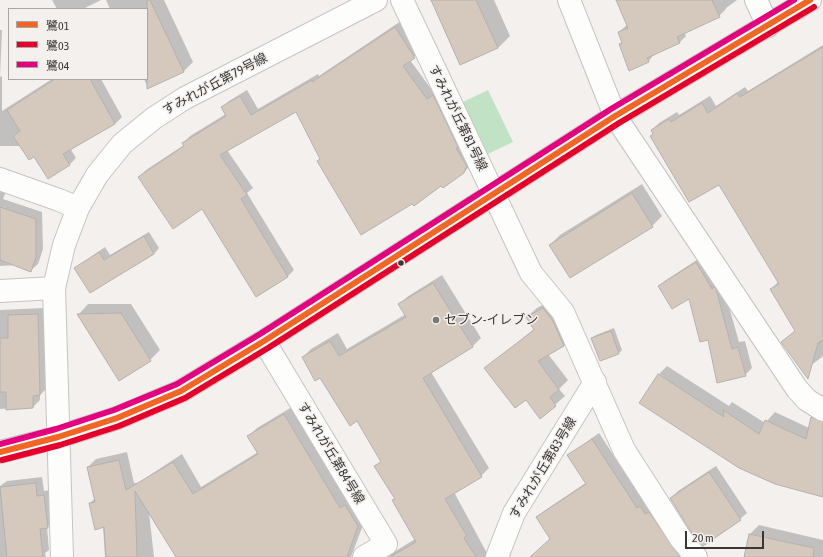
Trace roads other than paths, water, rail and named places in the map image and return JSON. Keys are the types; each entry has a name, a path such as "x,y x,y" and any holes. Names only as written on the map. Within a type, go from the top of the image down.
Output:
{"street":[{"name":"すみれが丘第79号線","path":"62,557 54,288 64,245 78,208 97,175 122,144 154,118 186,98 376,0"},
{"name":"すみれが丘第81号線","path":"402,0 532,273 563,312 624,450 681,539 696,557"},
{"path":"569,0 615,116 797,389 807,400 823,410"},
{"path":"756,0 768,26"},
{"path":"0,452 58,437 117,418 181,391 264,341 615,116 810,0"},
{"path":"0,179 78,208"},
{"path":"0,291 54,288"},
{"name":"すみれが丘第84号線","path":"264,341 386,544 364,557"},
{"name":"すみれが丘第83号線","path":"497,557 514,513 595,382"}],"place":[{"name":"セブン-イレブン","path":"436,320"}]}
